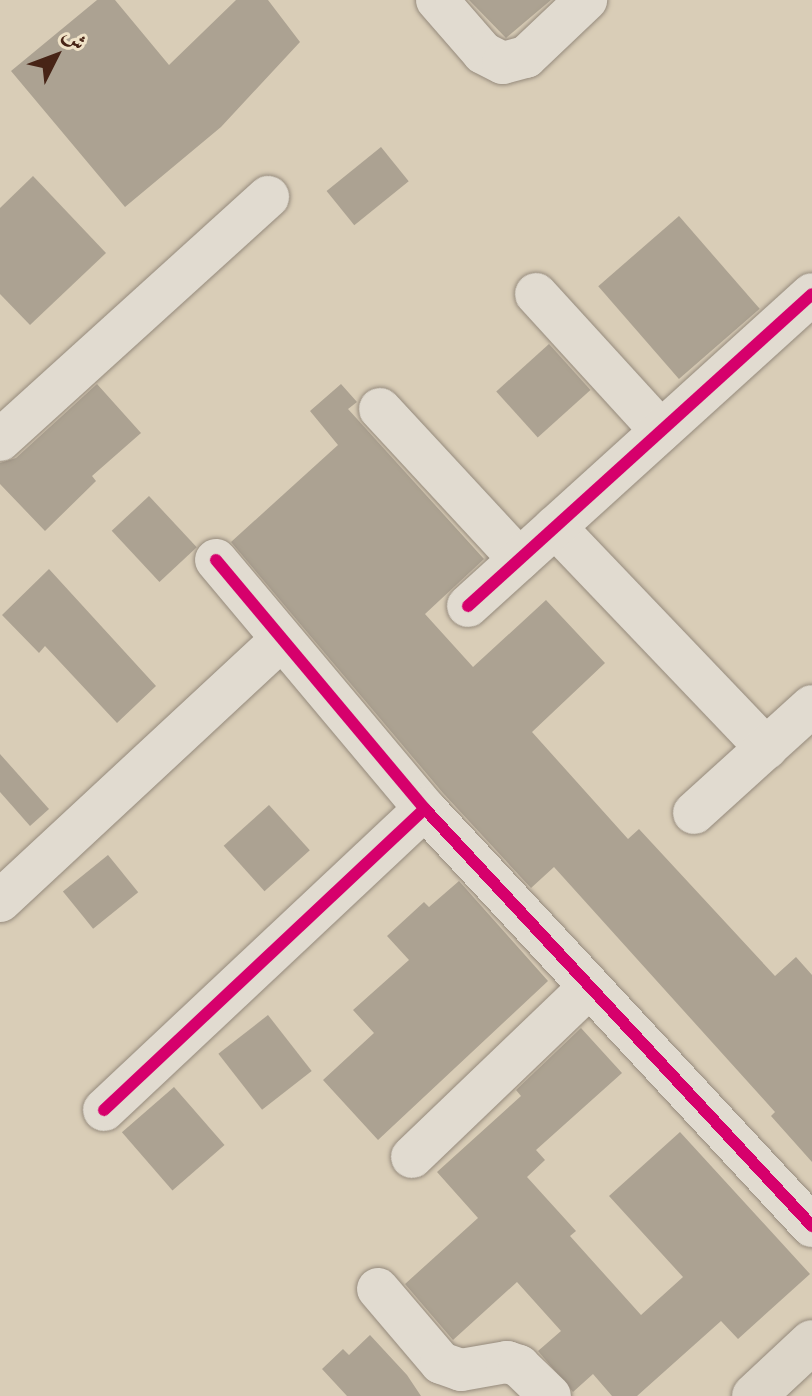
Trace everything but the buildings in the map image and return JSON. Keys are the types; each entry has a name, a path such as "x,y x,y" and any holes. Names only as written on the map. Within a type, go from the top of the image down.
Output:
{"main road":[{"path":"754,1396 812,1342"}],"street":[{"path":"437,0 483,53 503,63 526,57 586,0"},
{"path":"0,440 268,197"},
{"path":"536,294 661,431"},
{"path":"468,606 812,294"},
{"path":"380,409 519,559"},
{"path":"555,527 766,748"},
{"path":"216,560 425,809 812,1226"},
{"path":"0,901 281,640"},
{"path":"694,813 812,706"},
{"path":"104,1110 425,809"},
{"path":"412,1157 588,988"},
{"path":"378,1289 441,1363 461,1370 507,1362 550,1396"}],"cycle path":[{"path":"468,606 812,294"},
{"path":"216,560 425,809 812,1226"},
{"path":"104,1110 425,809"}]}
